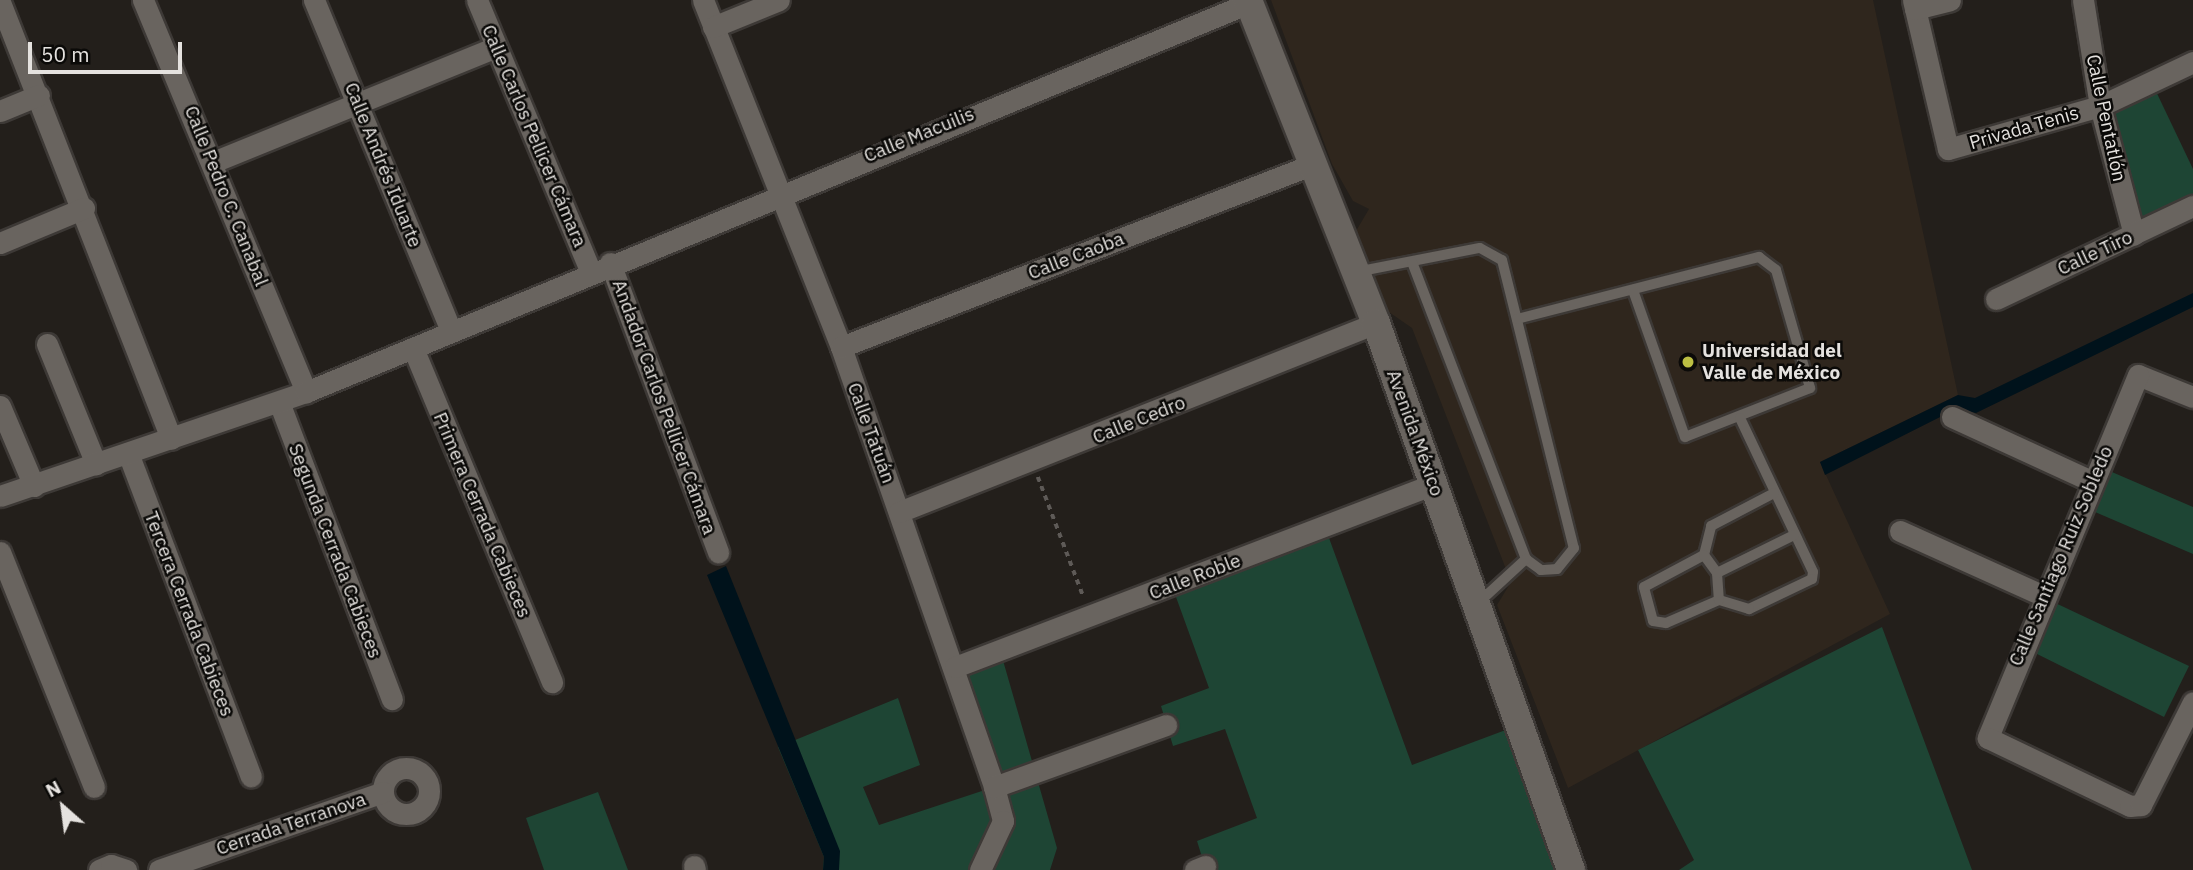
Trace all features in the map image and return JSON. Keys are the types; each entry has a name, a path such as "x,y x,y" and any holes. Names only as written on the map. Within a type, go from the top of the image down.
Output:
{"main road":[{"name":"Avenida México","path":"1248,1 1352,272 1376,323 1571,870"}],"street":[{"name":"Calle Pedro C. Canabal","path":"143,0 213,162 306,392"},
{"name":"Calle Andrés Iduarte","path":"314,0 452,331"},
{"name":"Calle Carlos Pellicer Cámara","path":"477,0 496,47 601,267"},
{"name":"Calle Tatuán","path":"703,0 841,347 955,667 994,787 1003,821 981,870"},
{"path":"713,27 779,0"},
{"path":"1914,4 1950,0"},
{"name":"Calle Pentatlón","path":"2083,0 2100,106 2134,235"},
{"name":"Calle Macuilis","path":"0,496 306,392 781,192 1248,1"},
{"path":"0,2 84,208 171,439"},
{"name":"Privada Tenis","path":"1914,4 1948,149 2100,106 2193,62"},
{"path":"213,162 496,47"},
{"path":"0,111 39,95"},
{"name":"Calle Caoba","path":"841,347 1311,164"},
{"name":"Calle Tiro","path":"1996,299 2193,206"},
{"path":"0,243 84,208"},
{"name":"Andador Carlos Pellicer Cámara","path":"601,267 718,552"},
{"name":"Calle Cedro","path":"900,512 1033,463 1376,323"},
{"path":"47,344 96,464"},
{"name":"Primera Cerrada Cabieces","path":"413,348 552,682"},
{"name":"Calle Santiago Ruiz Sobledo","path":"2193,397 2138,375 2044,596 1988,738 2130,806 2141,805 2193,702"},
{"name":"Segunda Cerrada Cabieces","path":"279,402 392,699"},
{"path":"0,406 34,486"},
{"path":"1952,417 2094,482"},
{"name":"Tercera Cerrada Cabieces","path":"128,453 251,776"},
{"name":"Calle Roble","path":"955,667 1434,485"},
{"path":"1900,531 2044,596"},
{"path":"0,552 94,787"},
{"path":"994,787 1166,725"},
{"name":"Cerrada Terranova","path":"159,870 383,792"},
{"path":"99,870 111,865 126,870"}],"lane":[{"path":"1352,272 1489,249 1502,260 1574,548 1557,569 1541,570 1526,559 1412,262"},
{"path":"1517,319 1633,290 1768,260 1810,388 1694,436 1679,431 1633,290"},
{"path":"1740,418 1794,535 1812,579 1749,609 1719,600 1657,625 1642,592 1704,555 1712,526 1774,493"},
{"path":"1717,573 1794,535"},
{"path":"1704,555 1717,573 1719,600"},
{"path":"1476,604 1526,559"}],"path":[{"path":"1033,463 1091,616"}],"shaded area":[{"name":"Universidad del Valle de México","path":"1271,0 1873,0 1958,395 1820,462 1890,614 1568,788 1497,605 1511,582 1412,328 1386,310 1356,231 1369,209 1353,201 1332,164"}],"green space":[{"path":"2152,83 2193,169 2193,206 2134,235 2100,106"},
{"path":"2105,469 2193,507 2193,554 2088,509"},
{"path":"1325,527 1412,765 1519,725 1571,870 1206,870 1197,841 1257,818 1225,729 1173,746 1161,706 1209,688 1172,586"},
{"path":"2049,600 2189,666 2164,717 2023,647"},
{"path":"1882,627 1972,870 1679,870 1694,860 1638,750"},
{"path":"1000,650 1057,848 1050,870 823,870 824,857 778,747 898,698 920,765 863,787 879,825 994,787 955,667"},
{"path":"598,792 628,870 544,870 526,818"}],"water":[{"path":"2193,293 2193,307 1976,413 1956,409 1825,475 1820,462 1958,395 1975,398"},
{"path":"726,566 840,851 839,870 823,870 824,857 707,575"}],"place":[{"name":"Universidad del Valle de México","path":"1688,362"}]}
